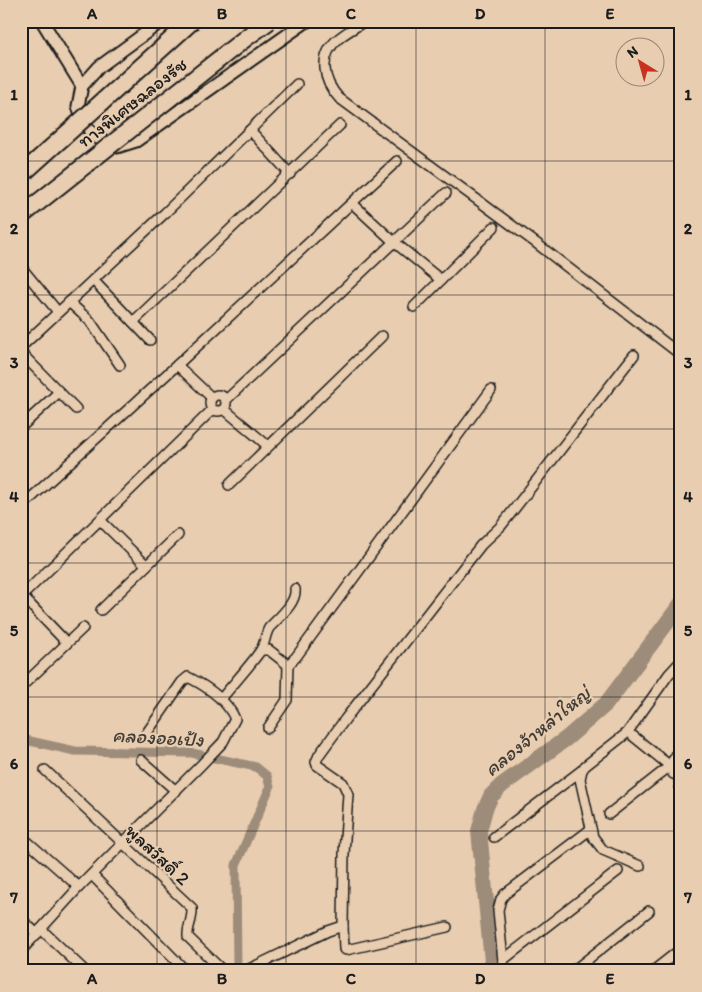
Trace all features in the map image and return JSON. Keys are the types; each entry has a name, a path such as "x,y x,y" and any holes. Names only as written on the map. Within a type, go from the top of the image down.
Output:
{"highway":[{"name":"ทางพิเศษฉลองรัช","path":"21,175 192,21"},
{"name":"ทางพิเศษฉลองรัช","path":"21,216 269,21"}],"street":[{"path":"42,21 82,86"},
{"path":"162,21 99,68 82,86 78,106 85,125 95,137 117,147 136,141 307,21"},
{"path":"365,21 338,39 330,50 326,60 326,77 333,92 536,243 681,355"},
{"path":"21,347 297,84"},
{"path":"133,322 340,125"},
{"path":"250,130 290,174"},
{"path":"21,508 397,161"},
{"path":"212,410 218,412 446,192"},
{"path":"352,203 394,242 441,280"},
{"path":"414,307 494,227"},
{"path":"21,266 58,312"},
{"path":"93,280 150,340"},
{"path":"69,302 90,321 120,365"},
{"path":"229,485 382,336"},
{"path":"21,353 76,409"},
{"path":"447,927 344,949 344,854 348,794 343,782 317,765 316,762 334,733 481,545 501,526 634,354"},
{"path":"177,365 212,398"},
{"path":"268,728 287,700 288,665 296,657 491,390"},
{"path":"21,427 59,392"},
{"path":"212,410 210,404 212,398 221,395 225,404 268,446"},
{"path":"68,643 22,596 212,410"},
{"path":"100,520 146,565"},
{"path":"101,610 178,535"},
{"path":"221,699 261,650 269,628 293,600 296,594 295,589"},
{"path":"21,687 83,628"},
{"path":"261,650 269,650 288,665"},
{"path":"494,837 627,733 679,665"},
{"path":"21,951 79,887 124,844 223,742 236,719 221,699 190,678 186,678 144,737"},
{"path":"633,736 675,761"},
{"path":"681,743 673,774 680,776 681,799"},
{"path":"141,760 176,791"},
{"path":"608,814 675,761"},
{"name":"พูลสวัสดิ์ 2","path":"45,770 192,908 193,917 188,928 188,937 223,971"},
{"path":"582,770 581,785 590,816 593,837 603,850 640,866"},
{"path":"504,971 498,910 501,899 591,828"},
{"path":"21,836 79,887"},
{"path":"503,960 618,871"},
{"path":"92,875 186,971"},
{"path":"573,971 649,911"},
{"path":"21,919 85,971"},
{"path":"245,971 328,931 343,926"},
{"path":"653,971 681,949"}],"waterway":[{"name":"คลองจ้าหล่าใหญ่","path":"493,971 479,831 491,796 502,785 567,738 606,704 681,604"},
{"name":"คลองออเป้ง","path":"21,739 75,751 192,753 256,767 267,776 270,787 236,865 237,971"}]}
